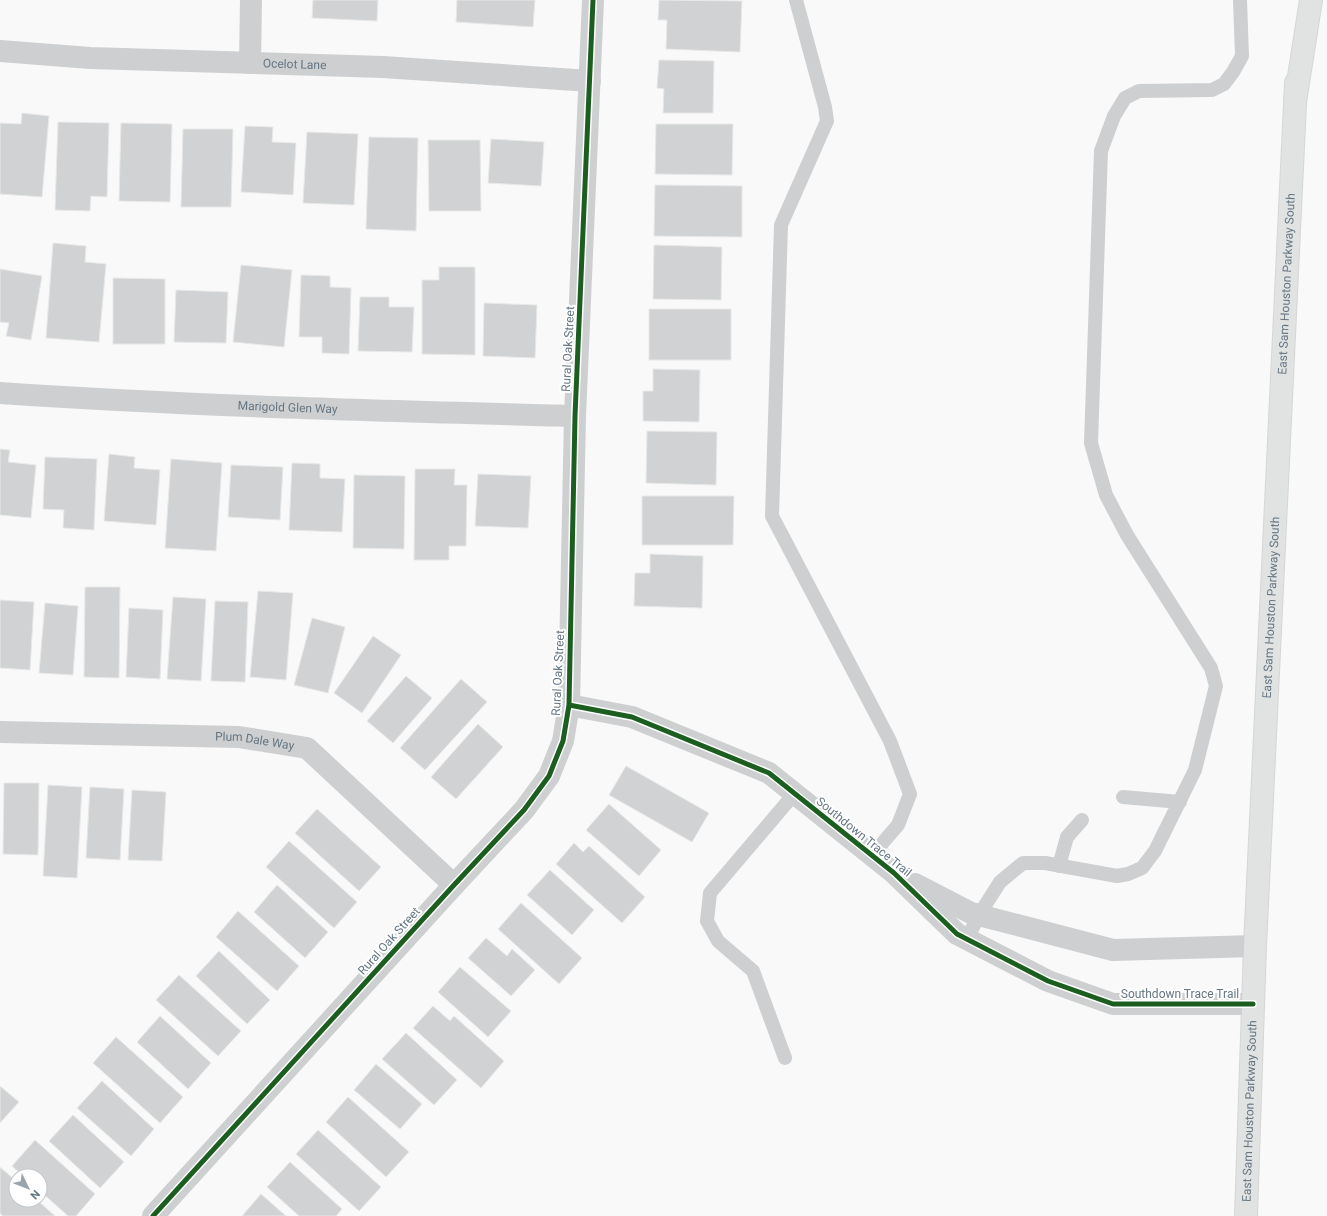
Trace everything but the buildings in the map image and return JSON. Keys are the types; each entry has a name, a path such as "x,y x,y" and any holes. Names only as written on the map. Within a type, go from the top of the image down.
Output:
{"main road":[{"name":"East Sam Houston Parkway South","path":"1246,1216 1255,946 1300,0"},
{"path":"1295,102 1311,0"}],"street":[{"path":"250,63 251,0"},
{"name":"Rural Oak Street","path":"153,1216 524,810 549,776 563,741 569,705 575,416 593,0"},
{"name":"Ocelot Lane","path":"0,51 90,58 383,67 590,81"},
{"name":"Marigold Glen Way","path":"0,393 74,398 312,409 575,416"},
{"name":"Southdown Trace Trail","path":"569,705 632,717 769,773 894,873 957,934 1048,982 1113,1004 1253,1004"},
{"name":"Plum Dale Way","path":"0,732 239,737 307,748 454,885"},
{"name":"Southdown Trace Trail","path":"894,873 971,913 1113,950 1255,946"}],"lane":[{"path":"796,0 825,107 827,121 781,225 772,516 890,741 910,794 898,825 872,855"},
{"path":"967,939 979,915 1000,882 1023,863 1045,863 1117,876 1128,874 1142,868 1156,851 1195,770 1216,686 1211,668 1127,535 1106,495 1091,443 1101,150 1114,116 1125,98 1139,91 1212,90 1224,84 1242,56 1240,0"},
{"path":"785,1058 753,971 718,941 707,921 710,893 795,793"},
{"path":"1123,797 1180,802"},
{"path":"1059,866 1067,837 1082,820"}],"cycle path":[{"path":"153,1216 524,810 549,776 563,741 569,705 575,416 593,0"},
{"path":"569,705 632,717 769,773 894,873 957,934 1048,981 1113,1004 1253,1004"}]}
